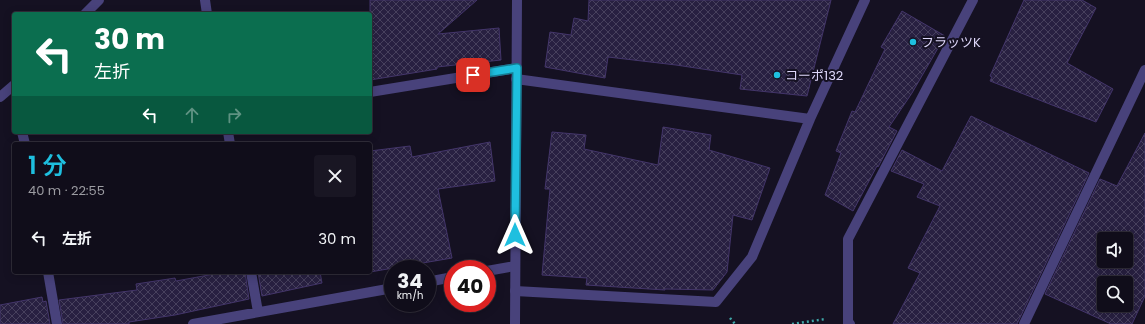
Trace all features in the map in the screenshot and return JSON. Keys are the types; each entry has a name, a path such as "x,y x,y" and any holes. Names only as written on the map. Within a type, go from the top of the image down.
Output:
{"street":[{"path":"87,12 99,0"},
{"path":"205,0 207,12"},
{"path":"515,324 517,0"},
{"path":"515,292 716,302 752,257 810,119 865,0"},
{"path":"849,321 848,239 972,0"},
{"path":"372,92 517,68"},
{"path":"1024,324 1145,70"},
{"path":"516,79 810,119"},
{"path":"0,97 12,87"},
{"path":"496,269 515,266"},
{"path":"48,274 57,324"},
{"path":"252,274 258,312"},
{"path":"193,324 384,290"}],"path":[{"path":"792,324 830,318 849,321"}],"building":[{"path":"370,0 477,0 438,34 499,28 501,60 437,67 437,69 372,80 372,12 370,12"},
{"path":"589,0 831,0 807,96 740,89 742,75 608,57 605,78 545,67 550,32 571,35 574,18 588,21"},
{"path":"1024,0 1082,0 1096,8 1067,63 1113,89 1096,122 990,81 992,77 990,76"},
{"path":"902,11 945,36 912,93 889,127 897,131 853,211 825,195 841,153 836,151 852,111 855,112 885,49 881,47"},
{"path":"971,116 1089,173 1017,324 893,324 920,273 908,268 940,206 917,197 924,184 891,171 902,150 942,171"},
{"path":"663,127 711,135 709,150 770,168 752,220 733,215 727,272 713,290 665,290 586,285 587,278 542,275 550,189 545,189 552,132 586,135 584,149 658,165"},
{"path":"1145,133 1145,296 1132,324 1111,324 1045,294 1100,179 1117,186"},
{"path":"490,142 495,181 438,189 452,258 436,261 384,260 384,270 372,272 372,151 410,146 412,157"},
{"path":"214,274 245,274 249,299 175,315 129,322 129,324 63,324 59,300 137,290 136,284 175,278 176,281"},
{"path":"258,274 320,274 322,283 262,296"},
{"path":"42,297 43,302 46,301 50,324 0,324 0,305"}],"place":[{"name":"フラッツK","path":"913,42"},
{"name":"コーポ132","path":"777,75"}],"route":[{"path":"473,75 517,68 515,235"}]}
